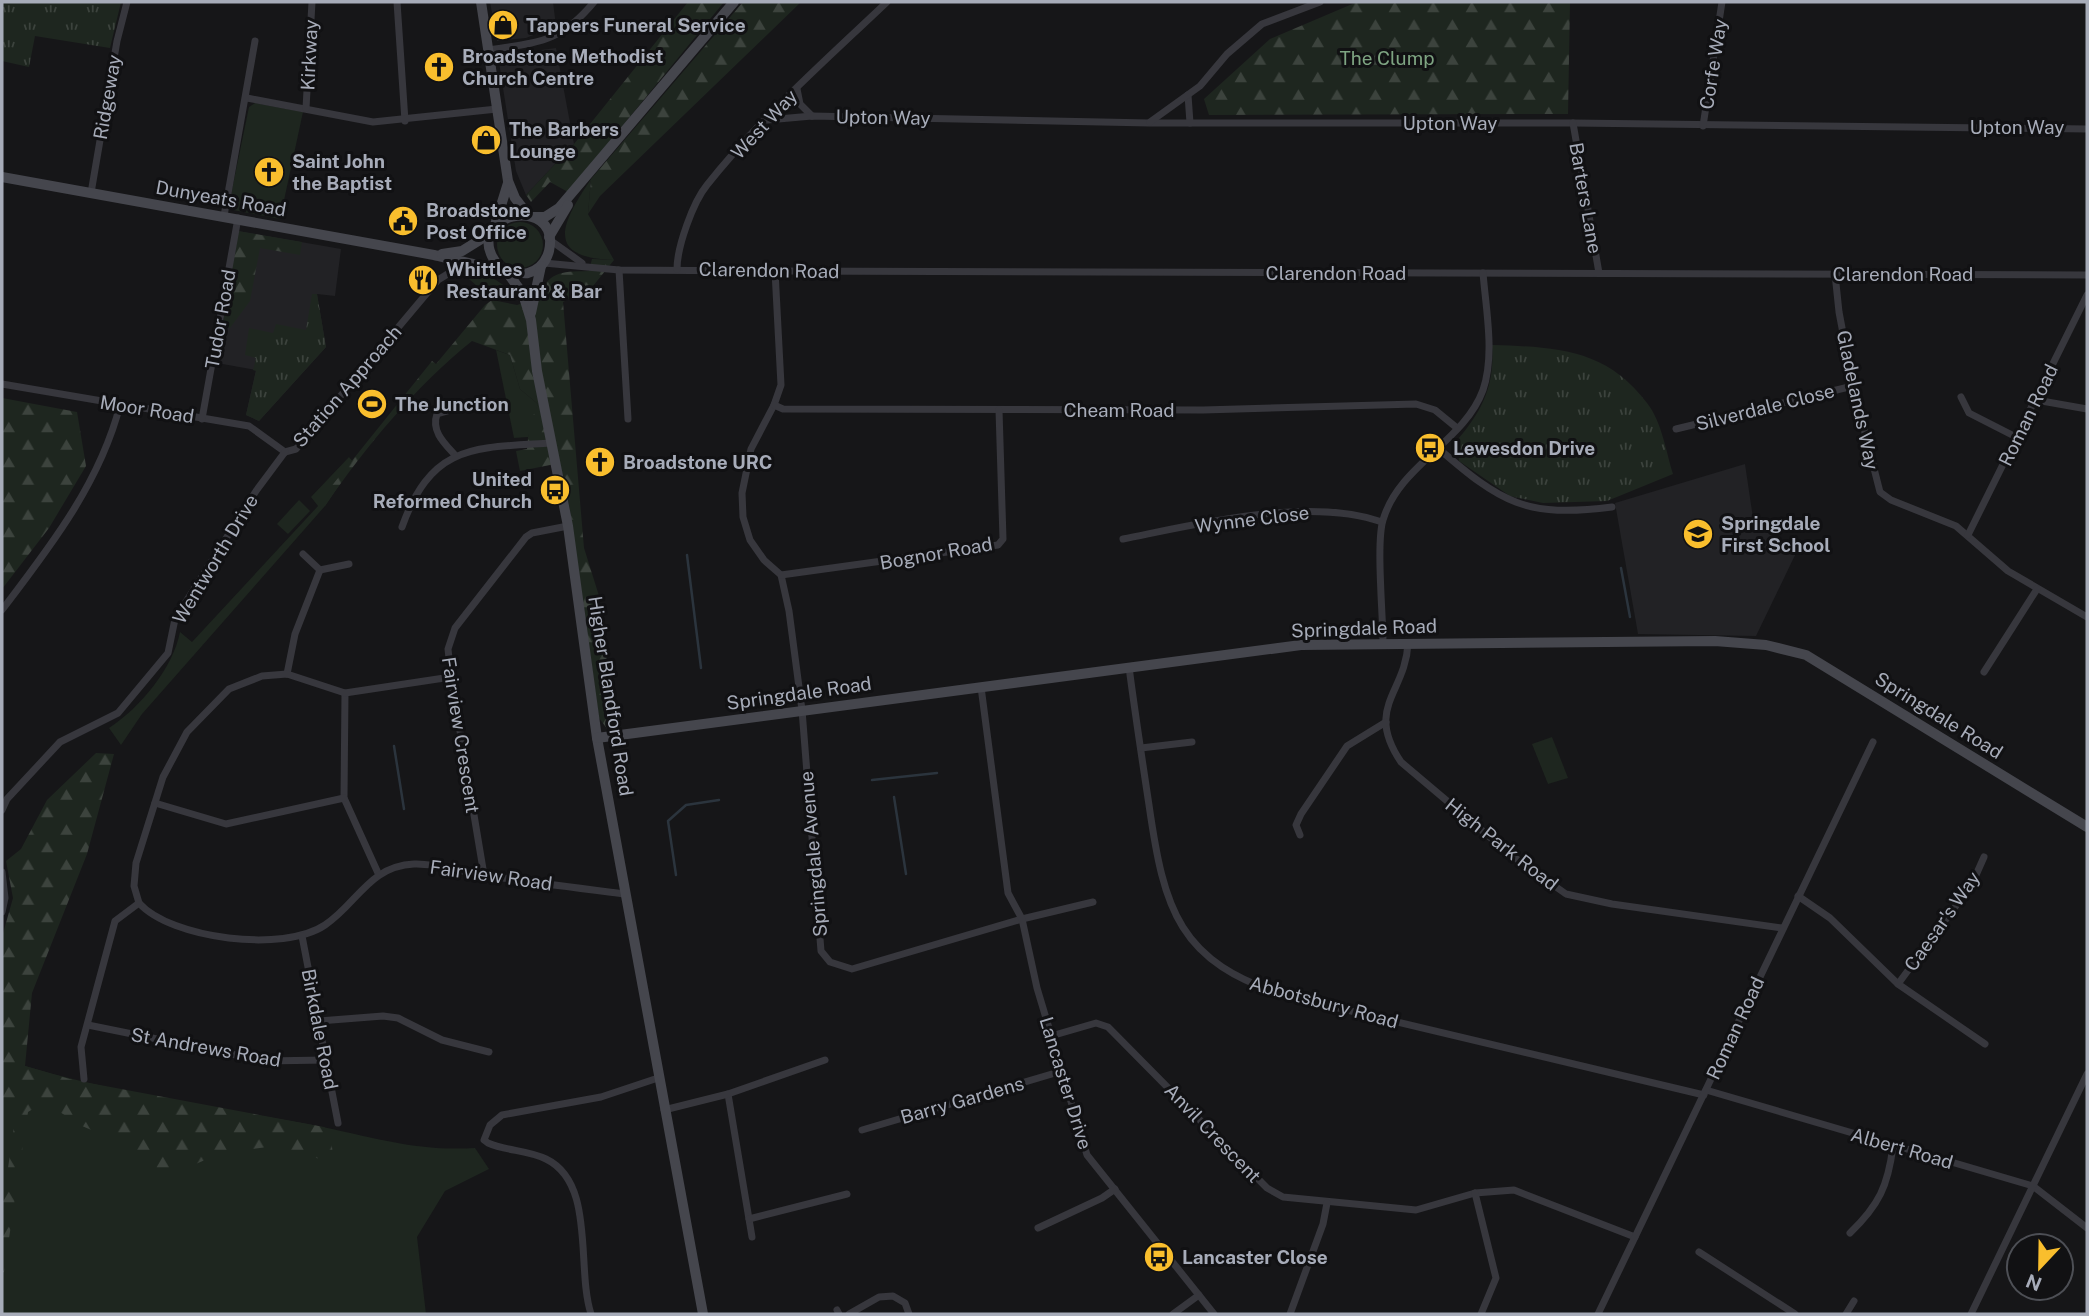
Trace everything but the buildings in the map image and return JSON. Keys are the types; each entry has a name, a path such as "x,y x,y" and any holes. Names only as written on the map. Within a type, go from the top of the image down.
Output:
{"street":[{"name":"Ridgeway","path":"91,193 117,41 127,2"},
{"name":"Kirkway","path":"306,108 312,2"},
{"path":"397,2 405,121"},
{"path":"481,2 508,181 519,204 545,228 549,238"},
{"path":"489,50 561,34 577,23 594,2"},
{"path":"492,230 512,215 552,214 734,2"},
{"name":"West Way","path":"677,269 677,252 705,186 797,89 887,2"},
{"path":"1150,122 1188,95 1262,24 1320,2"},
{"name":"Corfe Way","path":"1703,126 1722,2"},
{"path":"224,216 255,41"},
{"name":"Upton Way","path":"797,89 800,104 812,116"},
{"path":"1188,95 1190,122"},
{"path":"247,98 373,122 405,121 497,109"},
{"name":"Upton Way","path":"767,120 812,116 1150,122 1573,123 2087,129"},
{"name":"Barters Lane","path":"1573,123 1599,273"},
{"name":"Dunyeats Road","path":"2,177 238,218 504,270"},
{"path":"508,181 492,230 490,251 504,270 524,274 542,264 549,238 580,183"},
{"name":"Tudor Road","path":"202,419 238,218"},
{"name":"Dunyeats Road","path":"434,255 461,250 481,241 492,230"},
{"name":"Clarendon Road","path":"549,238 585,265"},
{"name":"Station Approach","path":"285,452 296,449 438,280 452,269 469,262"},
{"name":"Clarendon Road","path":"542,264 585,265 619,270 2087,275"},
{"name":"Higher Blandford Road","path":"531,320 542,264"},
{"name":"Higher Blandford Road","path":"504,270 523,294 531,320 568,526 597,738 704,1314"},
{"path":"619,270 628,419"},
{"path":"775,271 781,385 774,405 751,449 742,493 743,517 750,540 764,560 781,575"},
{"path":"1383,643 1382,522 1404,484 1476,406 1484,388 1488,356 1483,273"},
{"name":"Gladelands Way","path":"1835,274 1853,386 1881,492 1968,535 2008,571 2087,617"},
{"name":"Roman Road","path":"1968,535 2087,295"},
{"name":"Moor Road","path":"2,384 249,426 285,452"},
{"name":"Silverdale Close","path":"1676,429 1853,386"},
{"path":"1961,397 1969,413 2018,438"},
{"path":"2036,400 2087,409"},
{"name":"Cheam Road","path":"774,405 783,409 999,410 1416,404 1435,410 1457,428"},
{"path":"2,610 83,495 103,458 120,405"},
{"path":"455,455 437,433 435,418 437,414 458,408"},
{"name":"Bognor Road","path":"781,575 998,545 1003,539 999,410"},
{"path":"402,527 419,489 440,464 455,455 479,448 551,443"},
{"path":"1438,448 1482,485 1516,504 1539,510 1566,511 1612,507"},
{"name":"Wentworth Drive","path":"2,810 7,799 60,742 118,713 161,661 172,641 175,619 256,491 285,452"},
{"name":"Wynne Close","path":"1123,539 1206,523 1314,510 1362,515 1382,522"},
{"name":"Fairview Crescent","path":"484,875 448,649 455,628 526,537 532,533 568,526"},
{"path":"303,554 320,570"},
{"path":"320,570 349,564"},
{"path":"287,674 295,634 320,570"},
{"name":"Springdale Avenue","path":"781,575 802,710 821,951 830,962 852,968 1022,919 1093,902"},
{"path":"1984,672 2037,590"},
{"name":"Springdale Road","path":"597,738 1301,645 1715,641 1792,650 1824,665 2087,827"},
{"path":"1300,835 1296,825 1301,814 1348,746 1386,722 1386,706 1405,667 1408,643"},
{"name":"Abbotsbury Road","path":"1129,667 1157,860 1171,907 1188,936 1228,972 1288,996 1705,1093"},
{"path":"345,693 344,799 378,873 324,926 302,936 262,941 178,927 150,915 139,903 134,886 136,863 155,803 176,748 214,702 229,689 262,676 287,674 345,693 451,677"},
{"path":"981,687 1009,893 1022,919"},
{"name":"High Park Road","path":"1386,722 1390,744 1401,762 1511,855 1566,894 1612,904 1782,928"},
{"name":"Roman Road","path":"1599,1314 1873,742"},
{"path":"1141,748 1192,743"},
{"path":"155,803 226,824 344,799"},
{"name":"Caesar's Way","path":"1898,984 1972,884 1984,857"},
{"name":"Fairview Road","path":"378,873 414,864 625,894"},
{"path":"2,872 5,898 2,912"},
{"name":"Caesar's Way","path":"1798,896 1830,918 1898,984 1985,1044"},
{"path":"84,1079 81,1048 114,921 139,903"},
{"name":"Lancaster Drive","path":"1022,919 1051,1036 1087,1155 1214,1314"},
{"name":"Birkdale Road","path":"302,936 338,1123"},
{"path":"319,1021 391,1017 442,1040 489,1052"},
{"name":"Anvil Crescent","path":"1051,1036 1096,1023 1108,1027 1267,1188 1283,1197 1416,1210 1475,1193 1499,1189 1523,1191 1635,1237"},
{"name":"St Andrews Road","path":"88,1025 265,1060 326,1060"},
{"path":"664,1110 728,1094 825,1059"},
{"name":"Barry Gardens","path":"862,1130 1062,1071"},
{"path":"1971,1314 2087,1074"},
{"path":"589,1312 579,1208 567,1175 545,1159 488,1143 484,1140 485,1132 496,1118 512,1112 601,1097 658,1077"},
{"name":"Albert Road","path":"1705,1093 2033,1186 2087,1228"},
{"path":"728,1094 752,1237"},
{"path":"1850,1233 1869,1216 1875,1206 1890,1171 1893,1146"},
{"path":"1038,1228 1102,1198 1115,1189"},
{"path":"1475,1193 1496,1278 1481,1314"},
{"path":"749,1219 847,1195"},
{"path":"1290,1314 1323,1224 1327,1203"},
{"path":"1699,1252 1795,1314"},
{"path":"1174,1314 1199,1295"},
{"path":"849,1314 879,1297 893,1296 905,1303 909,1314"},
{"path":"1846,1314 1854,1301"}],"shaded area":[{"path":"490,2 553,2 556,26 526,38 497,41"},
{"path":"556,48 574,144 526,195 516,171 498,56"},
{"path":"238,231 341,249 335,296 317,294 326,347 259,421 246,415 256,370 217,363"},
{"name":"Springdale First School","path":"1745,464 1753,518 1797,551 1756,636 1638,634 1615,503"}],"green space":[{"path":"2,2 121,2 110,48 35,36 29,67 2,61"},
{"path":"688,2 724,2 568,192 550,182 531,202 526,195 574,144"},
{"path":"743,2 801,2 600,196 588,214 591,179"},
{"name":"The Clump","path":"1357,2 1570,2 1568,114 1209,115 1204,99 1270,39"},
{"path":"255,103 303,112 280,219 228,209 249,107"},
{"path":"591,179 588,214 614,260 591,258 576,252 568,245 565,234 567,223"},
{"path":"520,222 536,229 543,245 536,261 520,268 504,261 497,245 504,229"},
{"path":"238,231 302,242 300,255 260,248 250,301 230,328 222,327"},
{"path":"592,259 614,260 593,286 563,302 584,548 599,596 613,713 621,727 608,730 599,718 570,510 560,463 520,471 516,451 527,449 529,426 538,404 520,389 510,355 472,341 431,377 393,418 357,461 325,506 322,498 432,361 436,364 485,305 492,300 517,305 535,299 546,283 556,275 589,271"},
{"path":"469,269 495,279 515,297 487,295 460,271"},
{"path":"312,294 317,294 326,347 259,421 246,415 256,371 253,370 256,358 245,355 249,328 273,333 276,324 306,330"},
{"path":"1492,345 1537,347 1577,354 1614,371 1631,385 1652,411 1660,428 1673,474 1607,501 1543,503 1510,496 1459,461 1458,439 1486,396 1491,372"},
{"path":"496,350 510,355 520,389 538,404 528,437 514,438"},
{"path":"2,398 77,412 86,466 49,528 2,589"},
{"path":"349,457 354,463 325,506 142,714 121,745 109,728 132,710 154,686 170,659 180,632 192,642 318,506 311,497"},
{"path":"299,500 310,511 288,534 277,524"},
{"path":"1552,737 1568,778 1548,784 1532,744"},
{"path":"96,753 114,754 87,854 32,993 25,1066 73,1080 324,1127 330,1131 333,1155 327,1161 275,1146 221,1153 182,1170 146,1168 115,1140 82,1126 44,1102 28,1112 2,1285 2,1210 15,1119 2,1115 2,937 13,898 6,861 21,849 47,800"},
{"path":"2,981 25,1066 128,1091 408,1145 475,1148 489,1169 445,1191 417,1237 426,1314 2,1314"}],"waterway":[{"path":"687,555 701,668"},
{"path":"1621,568 1630,617"},
{"path":"394,746 404,809"},
{"path":"872,780 937,773"},
{"path":"894,797 906,874"},
{"path":"676,875 668,821 686,805 719,800"}],"place":[{"name":"Tappers Funeral Service","path":"503,25"},
{"name":"Broadstone Methodist Church Centre","path":"439,67"},
{"name":"The Barbers Lounge","path":"486,140"},
{"name":"Saint John the Baptist","path":"269,172"},
{"name":"Broadstone Post Office","path":"403,221"},
{"name":"Whittles Restaurant & Bar","path":"423,280"},
{"name":"The Junction","path":"372,404"},
{"name":"Lewesdon Drive","path":"1430,448"},
{"name":"Broadstone URC","path":"600,462"},
{"name":"United Reformed Church","path":"555,490"},
{"name":"Springdale First School","path":"1698,534"},
{"name":"Lancaster Close","path":"1159,1257"}]}
